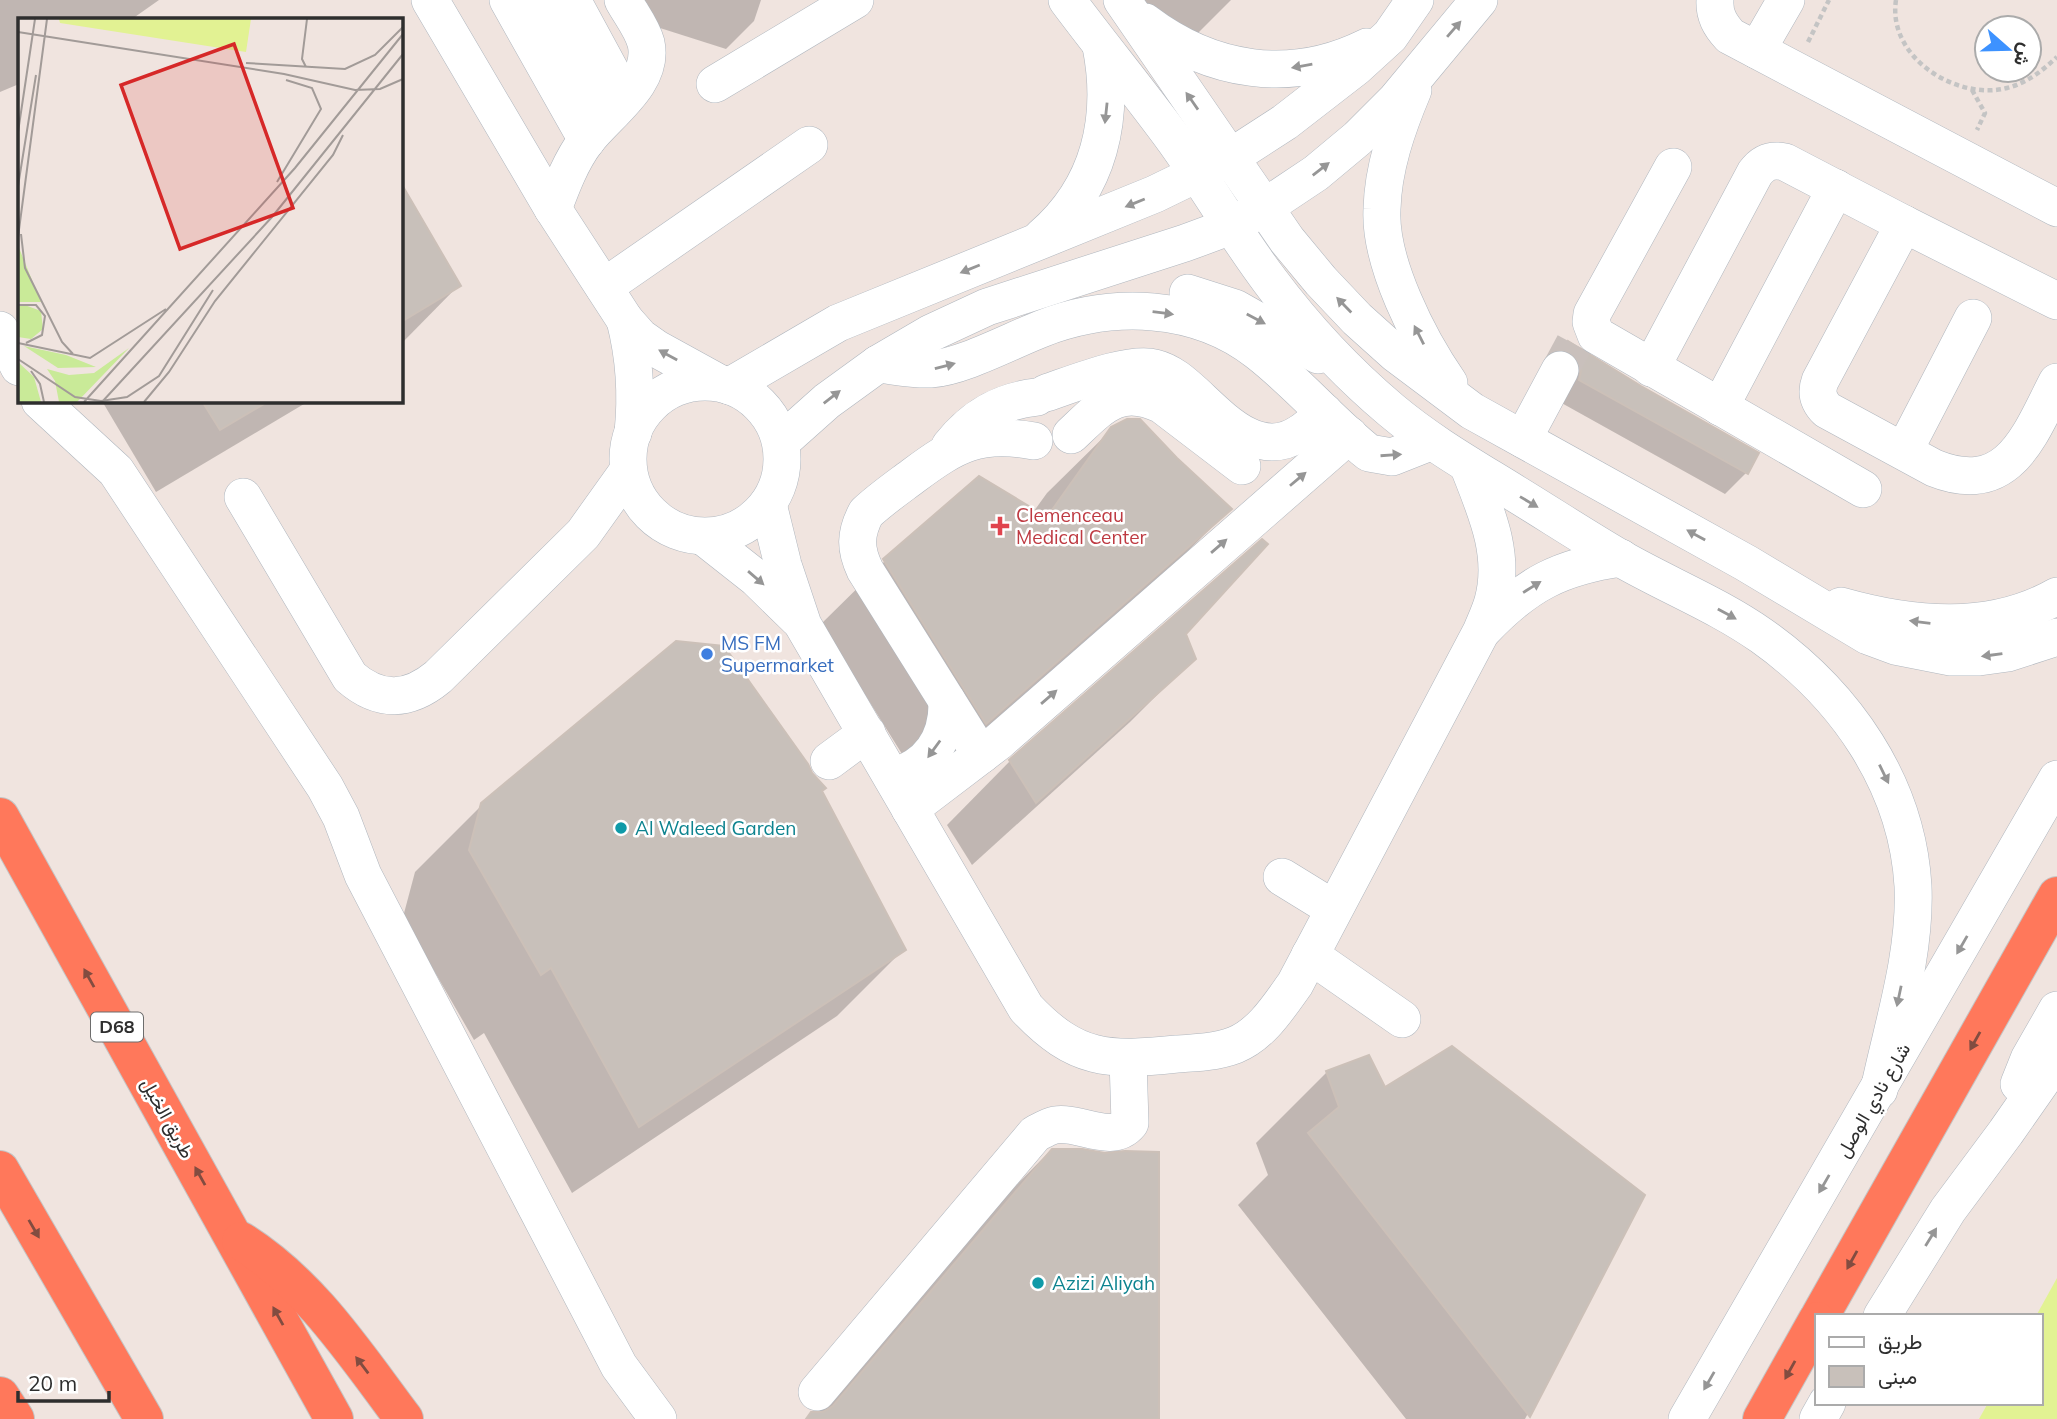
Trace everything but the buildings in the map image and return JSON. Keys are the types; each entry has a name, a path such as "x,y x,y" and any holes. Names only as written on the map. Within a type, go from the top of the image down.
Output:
{"highway":[{"name":"طريق الخيل","path":"0,817 334,1419"},
{"path":"1821,1314 2057,896"},
{"path":"0,1170 144,1419"},
{"path":"233,1236 280,1268 318,1306 404,1419"},
{"path":"1762,1419 1815,1325"},
{"path":"0,1396 15,1419"}],"street":[{"path":"430,0 553,209 625,320 640,337 657,349 723,384 745,392 763,407 776,427 781,442 781,475 777,490 756,518 740,528 722,535 704,537 677,531 649,512 639,498 628,471 636,388 625,320"},
{"path":"508,0 606,118"},
{"path":"541,0 606,118"},
{"path":"572,0 606,118"},
{"path":"553,209 573,162 644,70 646,43 622,0"},
{"path":"715,84 855,0"},
{"path":"1067,0 1174,140 1231,226 1294,312 1388,408 1430,442 1621,558 1761,635 1823,688 1849,718 1886,777 1911,861 1913,918 1910,946 1879,1090"},
{"path":"633,433 652,403 682,385 699,382 723,384 838,323 1156,194 1231,157 1322,96 1390,36 1415,0"},
{"path":"781,442 827,401 878,364 931,333 987,307 1231,226 1265,207 1316,173 1358,138 1396,100 1479,0"},
{"path":"1715,0 1714,9 1720,24 1730,36 2057,208"},
{"path":"1757,50 1786,0"},
{"path":"1124,2 1144,22 1187,49 1211,59 1261,70 1295,68 1328,61 1359,51 1390,36"},
{"path":"1124,2 1312,271 1357,319 1396,354 1472,411 1868,636 1923,653 1951,657 1979,657 2017,650 2057,637"},
{"path":"1033,244 1055,226 1073,204 1087,181 1097,155 1105,128 1108,100 1107,73 1101,46"},
{"path":"1429,57 1402,116 1385,179 1381,212 1387,248 1411,319 1428,352 1472,411"},
{"path":"604,287 809,145"},
{"path":"1651,368 1759,168 1771,161 1785,162 2057,301"},
{"path":"1523,439 1673,167"},
{"path":"1720,407 1836,188"},
{"path":"1904,224 1820,381 1818,394 1822,405 1949,474 1980,475 1995,470 2020,452 2057,382"},
{"path":"1046,288 1153,288 1201,296 1235,308 1355,377"},
{"path":"878,364 917,369 940,368 1055,323 1096,313 1138,310 1180,316 1220,329 1256,351 1369,453 1380,457 1403,455 1430,442"},
{"path":"1904,451 1973,318"},
{"path":"1575,345 1592,329 1601,340 1863,489"},
{"path":"0,330 18,365"},
{"path":"1034,441 1024,422 1024,412 1029,403 1042,395 1137,366 1153,367 1169,373 1242,435 1265,442 1284,441 1301,433 1337,423"},
{"path":"946,451 971,441 992,437 1013,437 1053,445 1063,442 1100,407 1114,399 1130,396 1147,398 1162,405 1243,463 1166,392 1120,370"},
{"path":"981,755 865,570 856,541 859,526 866,513 946,451 960,434 987,411 1011,401 1057,393 1073,405 1076,426 1071,435"},
{"path":"41,402 116,471 334,802 363,875 612,1354 658,1419"},
{"path":"910,809 981,755 1337,423"},
{"path":"768,504 783,565 803,625 1026,1008 1046,1030 1071,1046 1099,1055 1128,1059 1209,1051 1236,1044 1259,1029 1295,984 1481,632 1493,600 1497,567 1494,533 1468,465"},
{"path":"243,497 351,677 374,692 405,696 428,686 546,572 583,534 628,471"},
{"path":"704,537 756,578 803,625"},
{"path":"1481,632 1504,608 1539,583 1588,563 1621,558"},
{"path":"1805,598 1912,621 1954,624 2016,614 2057,596"},
{"path":"893,777 913,770 934,752 948,719 947,701"},
{"path":"829,761 867,733"},
{"name":"شارع نادي الوصل","path":"1687,1419 2057,779"},
{"path":"1992,893 2057,788"},
{"path":"1282,877 1334,909"},
{"path":"1310,955 1402,1019"},
{"path":"2006,1132 2017,1090 2029,1059 2057,1010"},
{"path":"817,1392 1035,1134 1055,1125 1115,1134 1124,1131 1130,1124 1128,1059"},
{"path":"1883,1314 1948,1210 2054,1069"}],"path":[{"path":"1793,71 1829,0"},
{"path":"1896,0 1895,10 1902,39 1919,63 1944,80 1972,90 2006,89 2038,76 2057,57"}],"green space":[{"path":"2057,1278 2057,1419 1979,1419 1987,1405 2043,1405 2043,1314 2037,1314"}],"tunnel":[{"path":"1560,370 1574,344"}],"place":[{"name":"Clemenceau Medical Center","path":"1000,526"},
{"name":"MS FM Supermarket","path":"707,654"},
{"name":"Al Waleed Garden","path":"621,828"},
{"name":"Azizi Aliyah","path":"1038,1283"}]}
